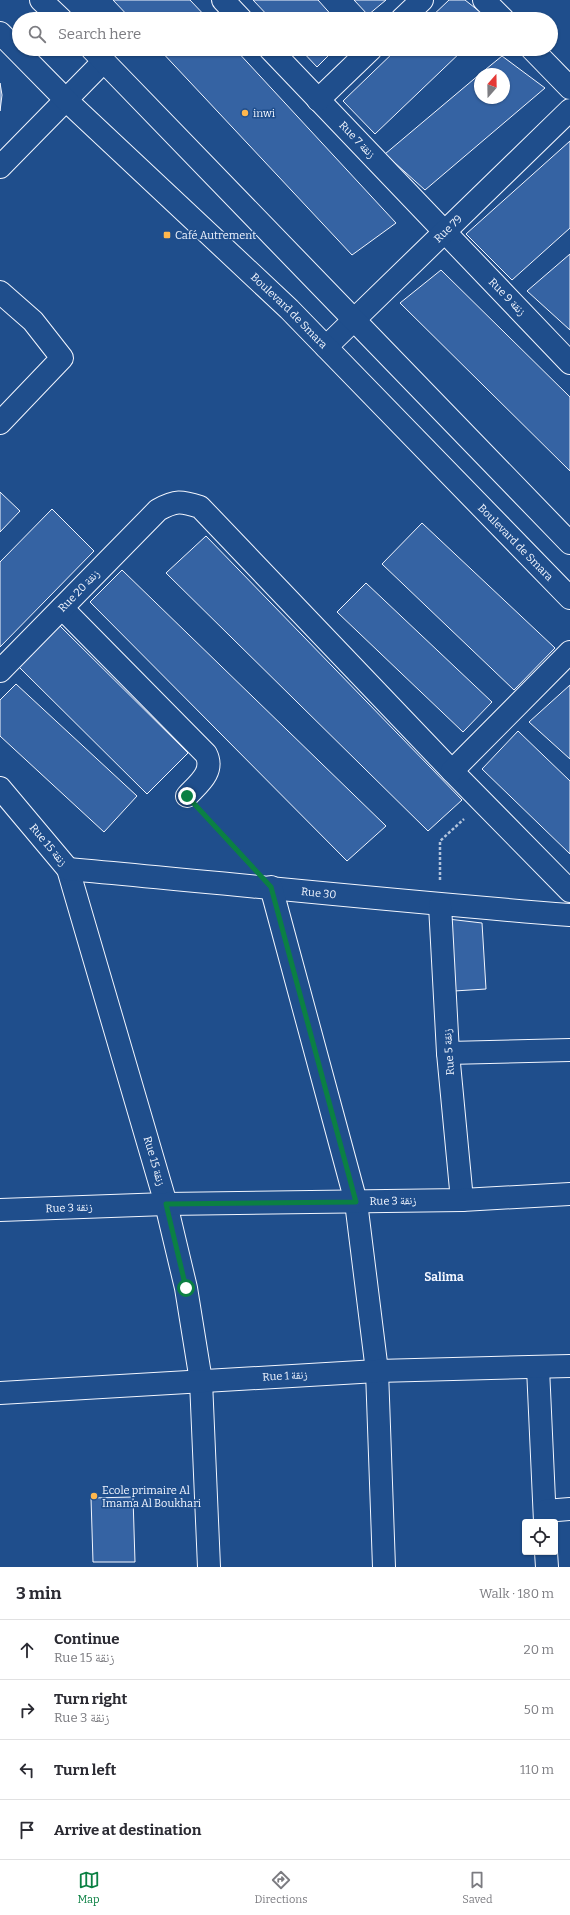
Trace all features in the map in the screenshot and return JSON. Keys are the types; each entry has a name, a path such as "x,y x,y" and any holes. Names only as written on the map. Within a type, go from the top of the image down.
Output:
{"street":[{"path":"41,0 54,12"},
{"path":"223,0 234,12"},
{"path":"409,12 422,0"},
{"path":"484,0 496,12"},
{"name":"Boulevard de Smara","path":"0,33 12,45"},
{"name":"Boulevard de Smara","path":"23,56 66,100 289,309 570,598"},
{"path":"0,167 66,100 97,56"},
{"path":"99,56 570,543"},
{"name":"Rue 7 زنقة","path":"277,56 444,231"},
{"path":"318,100 364,56"},
{"path":"539,56 570,88"},
{"name":"Rue 79","path":"326,347 570,110"},
{"name":"Rue 9 زنقة","path":"444,231 569,360"},
{"path":"0,292 33,321 62,358 0,423"},
{"name":"Rue 20 زنقة","path":"0,671 158,510 171,503 182,501 200,507 452,771"},
{"path":"62,608 206,754 209,760 209,769 187,796"},
{"path":"570,652 452,771 483,801 570,892"},
{"name":"Rue 15 زنقة","path":"0,788 68,869 166,1204 186,1288 201,1381 209,1567"},
{"name":"Rue 30","path":"68,869 271,887 440,905 570,914"},
{"path":"271,887 356,1202 377,1371 384,1567"},
{"name":"Rue 5 زنقة","path":"440,905 448,1052 462,1200"},
{"path":"448,1052 570,1050"},
{"name":"Rue 3 زنقة","path":"0,1210 166,1204 462,1200 570,1194"},
{"name":"Rue 1 زنقة","path":"0,1393 377,1371 570,1366"},
{"path":"538,1368 545,1516 570,1509"},
{"path":"546,1555 547,1567"}],"path":[{"path":"187,796 271,887"},
{"path":"440,905 440,841 483,801"}],"building":[{"path":"113,0 190,0 201,12 124,12"},
{"path":"253,0 318,0 329,12 264,12"},
{"path":"354,0 386,0 372,12 365,12"},
{"path":"449,0 465,0 480,12 436,12"},
{"path":"166,56 241,56 396,223 352,255"},
{"path":"307,56 328,56 317,67"},
{"path":"390,56 457,56 375,134 343,101"},
{"path":"502,56 545,88 425,190 385,154 474,79 474,104 510,104 510,68 487,68"},
{"path":"0,83 2,95 0,111"},
{"path":"570,141 570,228 512,280 466,234"},
{"path":"570,254 570,330 527,291"},
{"path":"441,270 570,397 570,471 400,303"},
{"path":"0,492 20,511 0,532"},
{"path":"52,509 94,551 0,647 0,562"},
{"path":"422,523 555,648 514,690 382,564"},
{"path":"206,536 462,800 428,831 166,573"},
{"path":"122,570 386,826 347,861 90,602"},
{"path":"366,583 492,702 463,732 337,612"},
{"path":"60,626 188,753 147,794 19,667"},
{"path":"16,684 137,796 104,832 0,736 0,700"},
{"path":"570,685 570,759 529,722"},
{"path":"518,731 570,781 570,854 482,769"},
{"path":"448,919 482,923 486,989 454,991"},
{"path":"133,1497 135,1562 93,1562 91,1498"}],"place":[{"name":"inwi","path":"245,113"},
{"name":"Café Autrement","path":"167,235"},
{"name":"Ecole primaire Al Imama Al Boukhari","path":"94,1496"}],"district":[{"name":"Salima","path":"444,1277"}],"route":[{"path":"186,1288 166,1204 356,1202 271,887 187,796"}]}
